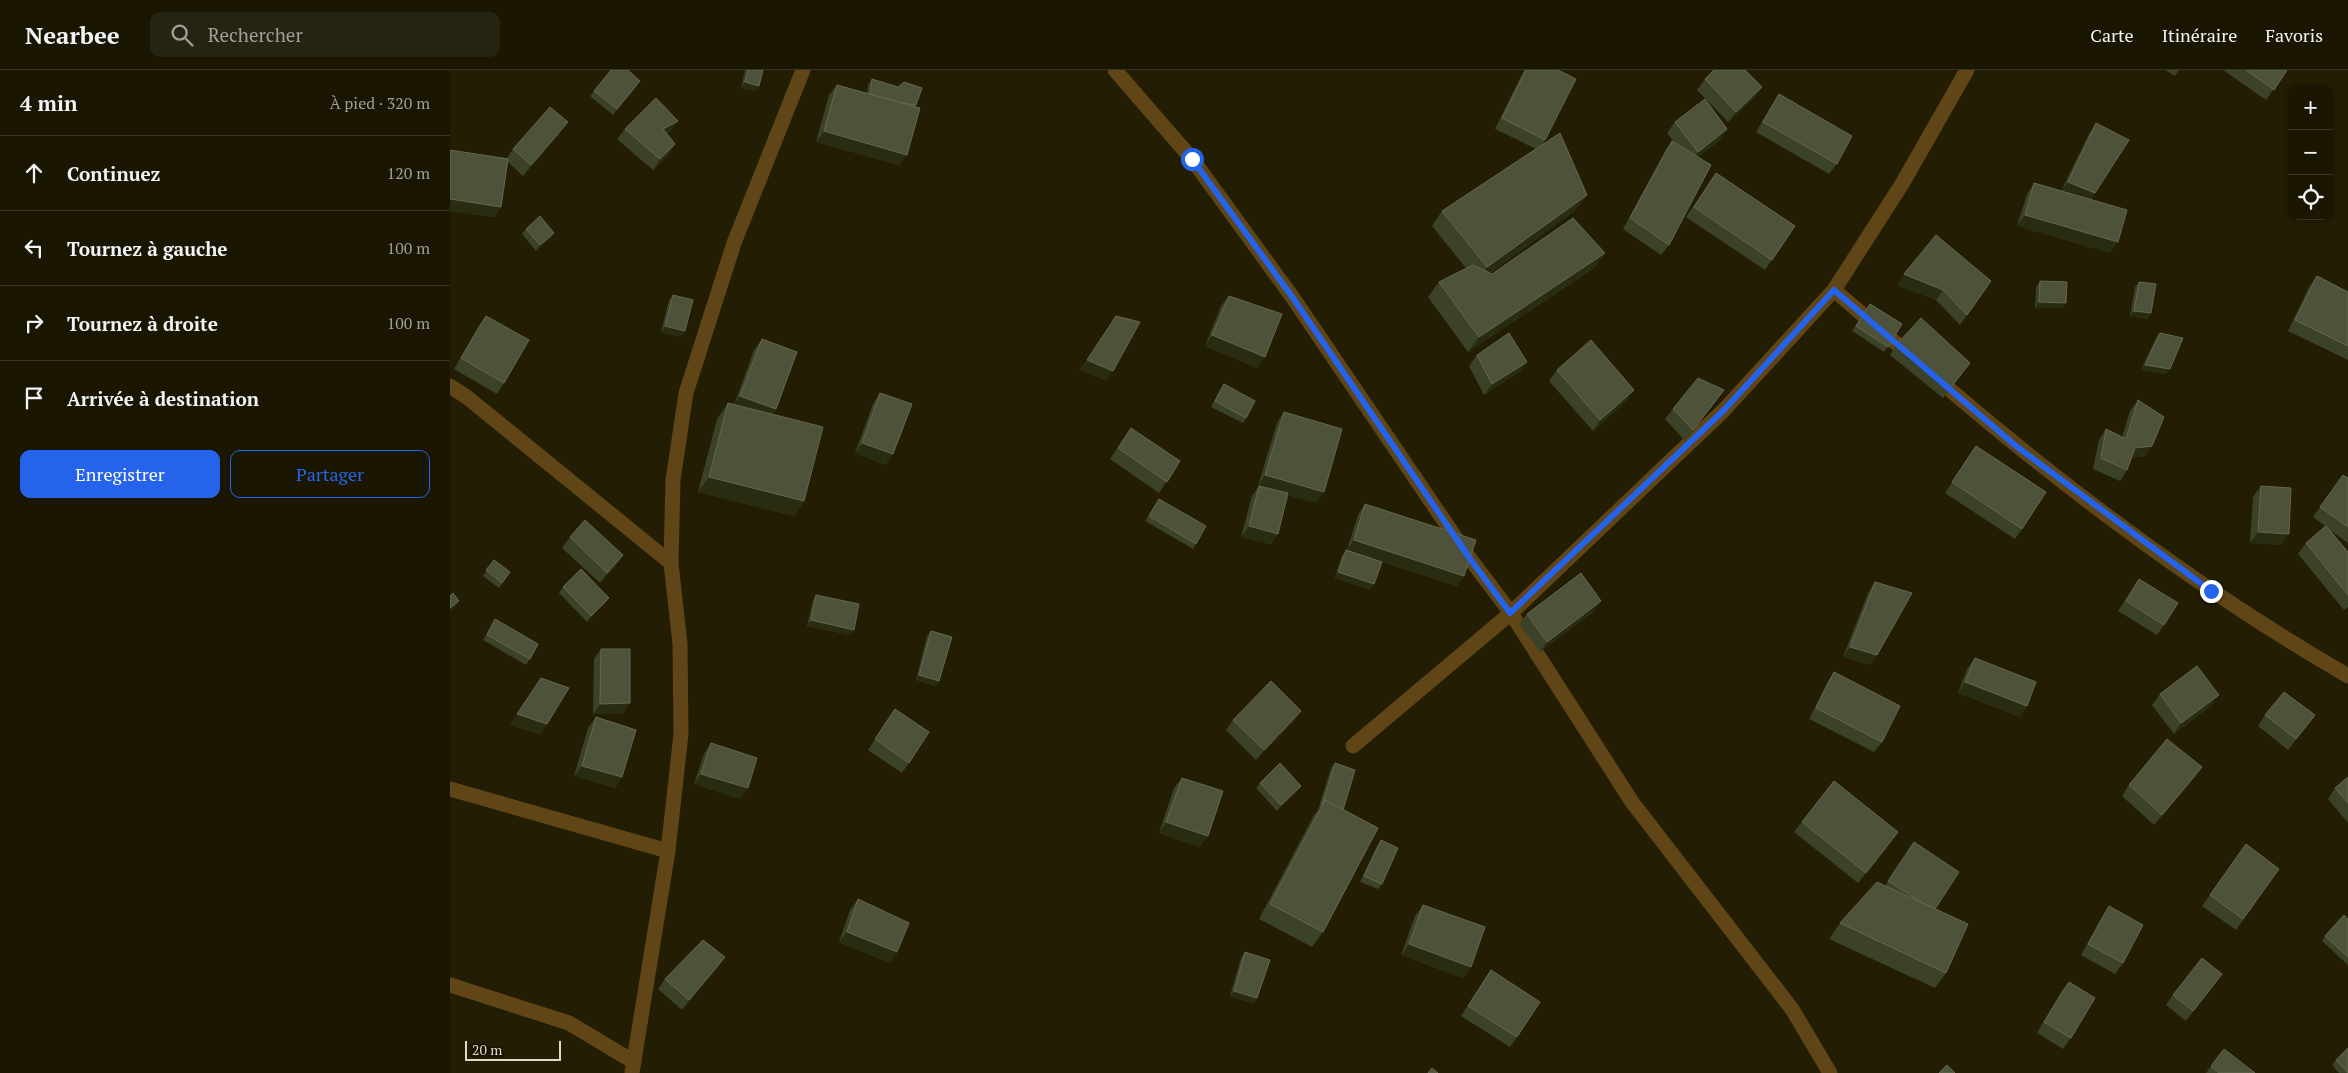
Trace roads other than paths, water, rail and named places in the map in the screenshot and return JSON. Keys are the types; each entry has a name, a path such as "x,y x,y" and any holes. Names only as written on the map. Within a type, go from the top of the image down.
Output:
{"street":[{"path":"450,984 569,1023 633,1068 668,851 681,734 680,644 671,562 673,480 686,393 734,243 803,70"},
{"path":"1115,70 1192,159 1293,298 1468,556 1510,613 1632,802 1792,1009 1830,1073"},
{"path":"1353,746 1510,613 1723,411 1834,290 1902,184 1967,70"},
{"path":"1834,290 2023,452 2211,591 2285,640 2348,676"},
{"path":"450,386 468,398 671,562"},
{"path":"450,789 668,851"}]}
